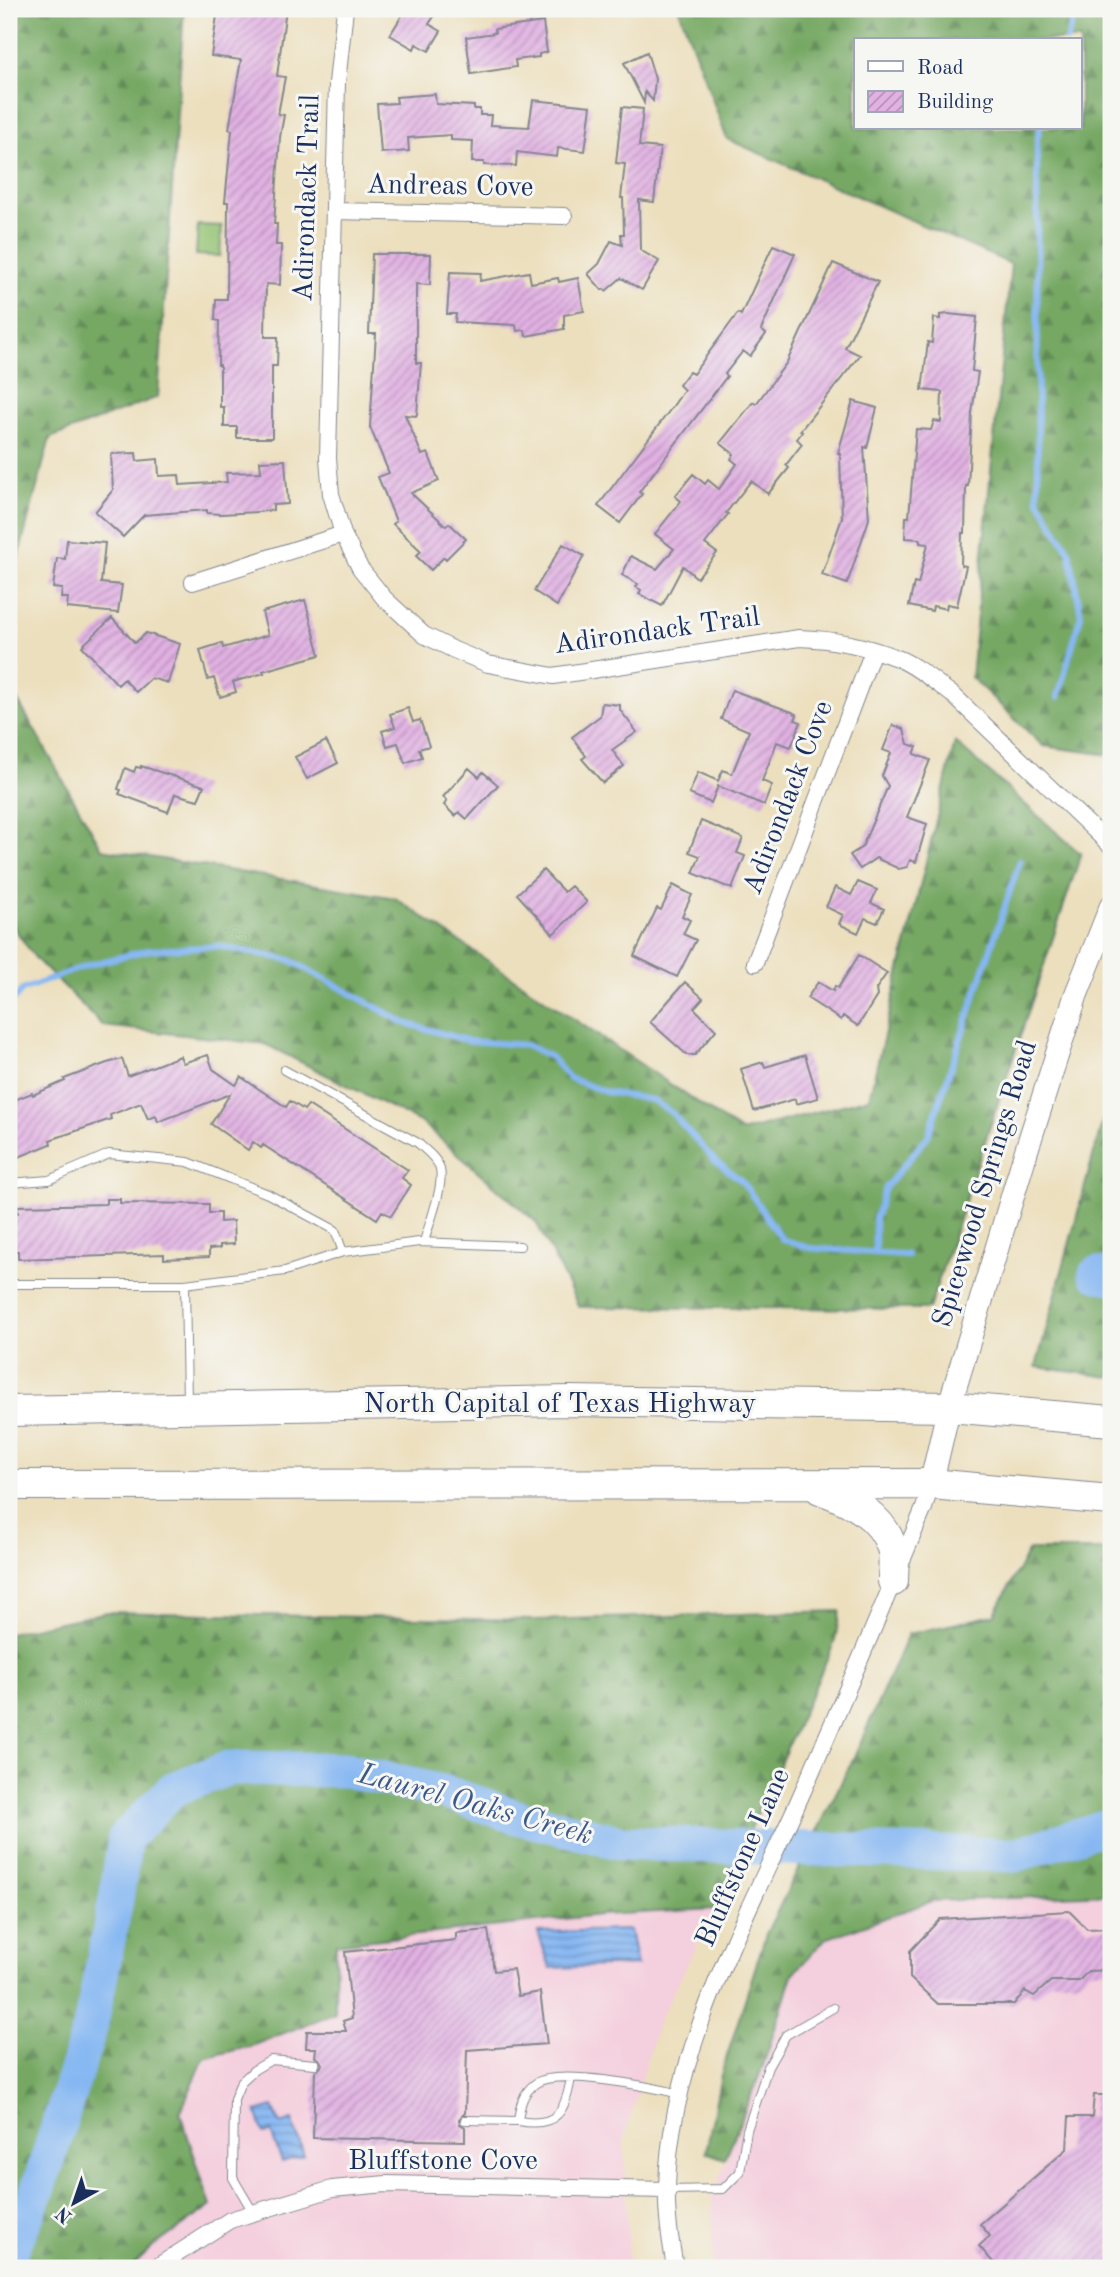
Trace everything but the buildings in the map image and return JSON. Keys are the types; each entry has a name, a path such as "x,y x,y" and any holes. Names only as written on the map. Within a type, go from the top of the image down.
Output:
{"highway":[{"name":"North Capital of Texas Highway","path":"9,1411 570,1401 949,1407 1111,1421"},
{"path":"9,1485 931,1484 1111,1500"},
{"path":"810,1485 843,1498 874,1519 885,1532 893,1550 893,1581"}],"main road":[{"name":"Spicewood Springs Road","path":"931,1484 949,1407 986,1280 1076,995 1111,906"}],"street":[{"name":"Adirondack Trail","path":"345,9 338,83 328,458 331,494 343,534 360,568 393,607 424,635 454,650 488,664 553,677 799,638 831,639 898,658 953,695 1111,846"},
{"name":"Andreas Cove","path":"334,211 564,216"},
{"path":"192,582 343,534"},
{"name":"Adirondack Cove","path":"755,963 873,651"},
{"name":"Bluffstone Lane","path":"675,2268 667,2190 680,2094 691,2049 729,1955 859,1664 925,1508 931,1484"},
{"name":"Bluffstone Cove","path":"155,2268 230,2220 332,2189 386,2183 667,2190"}],"lane":[{"path":"284,1070 418,1143 432,1157 440,1168 439,1183 424,1242"},
{"path":"9,1183 50,1180 109,1154 187,1162 268,1194 335,1230 343,1252"},
{"path":"9,1283 185,1284 285,1270 343,1252 424,1242 520,1246"},
{"path":"185,1284 187,1409"},
{"path":"667,2190 723,2189 740,2172 747,2130 768,2067 786,2035 833,2008"},
{"path":"253,2212 233,2178 234,2099 241,2082 271,2060 315,2064"},
{"path":"519,2121 521,2102 529,2089 539,2081 555,2077 645,2086 680,2094"},
{"path":"465,2120 545,2123 562,2111 571,2078"}],"shaded area":[{"path":"1111,1894 1111,2268 713,2268 712,2198 763,2066 792,1975 825,1939 932,1901"},
{"path":"715,1909 657,2025 624,2139 629,2268 131,2268 154,2246 211,2206 180,2113 205,2058 251,2046 334,2013 335,1944 600,1915"}],"green space":[{"path":"9,9 184,9 158,397 50,438 9,592"},
{"path":"679,9 1111,9 1111,755 1043,746 971,677 1011,264 727,139"},
{"path":"198,225 222,226 220,256 196,255"},
{"path":"9,685 102,849 395,898 741,1132 869,1098 955,742 1081,854 929,1309 579,1307 536,1222 422,1123 265,1044 103,1026 36,959 9,921"},
{"path":"1111,1090 1111,1377 1036,1367"},
{"path":"1029,1550 1111,1550 1111,1894 932,1901 825,1939 792,1975 763,2066 725,2159 706,2152 721,2075 766,1934 856,1753 908,1634 994,1615"},
{"path":"840,1611 835,1641 715,1909 600,1915 336,1944 335,2013 251,2046 204,2058 180,2113 211,2206 154,2246 131,2268 9,2268 9,1633 107,1612 533,1620"}],"water":[{"path":"630,1930 637,1965 550,1968 538,1932"},
{"path":"273,2107 280,2124 292,2120 304,2155 282,2162 271,2132 264,2134 256,2112"}],"waterway":[{"path":"1068,38 1076,9"},
{"path":"1039,130 1037,139 1038,499 1070,553 1081,615 1058,697"},
{"path":"875,1253 875,1219 885,1188 928,1136 1020,861"},
{"path":"9,1005 22,990 88,965 148,950 218,946 290,960 405,1023 469,1041 526,1045 551,1057 569,1078 606,1092 652,1100 672,1113 714,1160 742,1181 782,1239 809,1248 907,1255"},
{"path":"1096,1274 1111,1277"},
{"name":"Laurel Oaks Creek","path":"9,2255 37,2192 90,2028 116,1900 125,1838 173,1789 229,1768 345,1770 447,1793 517,1817 623,1843 1015,1855 1111,1825"}]}
